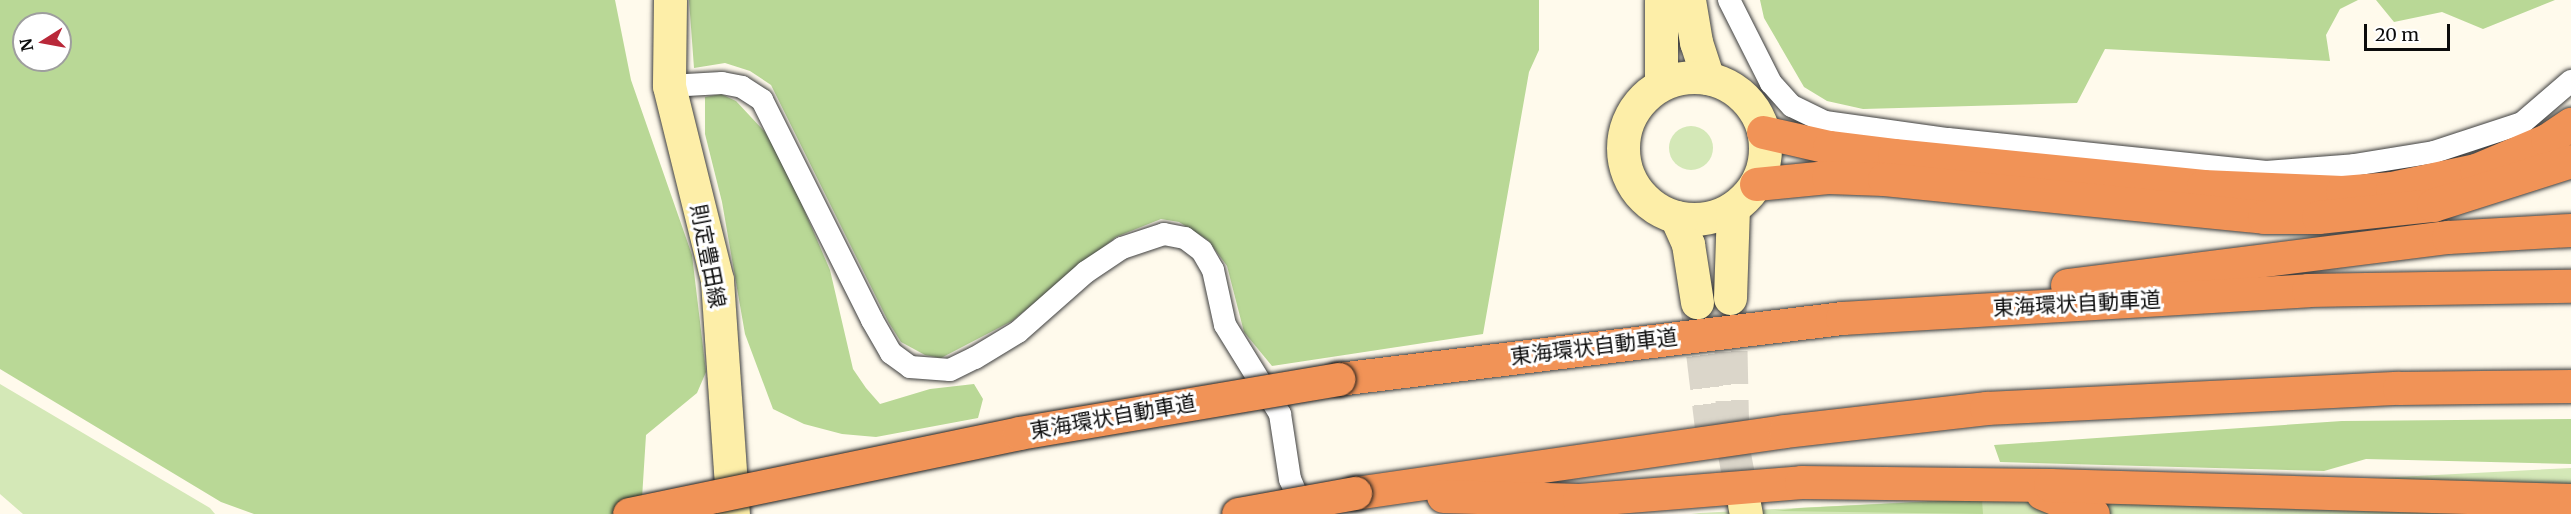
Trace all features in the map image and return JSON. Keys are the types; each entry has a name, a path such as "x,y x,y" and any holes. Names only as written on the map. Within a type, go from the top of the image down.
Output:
{"highway":[{"path":"1763,132 1829,147 1894,155 2204,186 2343,192 2392,188 2476,170 2547,140 2571,124"},
{"path":"1756,184 1828,177 1884,179 2264,217 2319,217 2433,205 2571,161"},
{"path":"1842,318 2190,267 2448,237 2571,230"},
{"name":"東海環状自動車道","path":"628,514 1019,433 1338,379 1842,318 2308,290 2571,286"},
{"path":"1238,514 1354,493 1785,431 1986,408 2399,388 2571,386"},
{"path":"1354,493 1579,500 1801,482 1970,483 2571,500"},
{"path":"1970,483 2028,489 2093,514"},
{"path":"2254,514 2277,503 2324,494"}],"street":[{"name":"則定豊田線","path":"670,0 669,86 717,280 734,514"},
{"path":"1661,0 1661,84"},
{"path":"1689,0 1696,42 1708,78"},
{"path":"1729,0 1772,83 1792,106 1825,122 1948,139 2266,172 2354,165 2434,152 2522,123 2571,81"},
{"path":"1684,77 1708,78 1744,96 1763,132 1765,150 1756,184 1733,208 1695,220 1676,218 1656,209 1640,195 1628,177 1623,156 1624,134 1631,114 1644,96 1661,84 1684,77"},
{"path":"669,86 722,83 742,87 762,100 872,320 891,353 910,367 929,370 958,366 1018,332 1086,272 1122,248 1164,234 1185,238 1202,251 1213,270 1226,325 1280,414 1290,479 1305,514"},
{"path":"1730,297 1733,208"},
{"path":"1676,218 1688,244 1696,302"}],"green space":[{"path":"0,0 615,0 631,80 692,255 706,372 697,393 646,435 641,514 254,514 221,502 0,369"},
{"path":"689,0 1539,0 1539,50 1529,72 1483,334 1272,366 1244,332 1227,266 1208,240 1179,222 1161,219 1116,237 1012,321 941,358 925,355 901,342 889,323 771,85 750,71 725,63 694,68"},
{"path":"1760,0 2358,0 2340,9 2326,35 2330,61 2105,49 2077,103 1863,109 1827,101 1804,87 1764,18"},
{"path":"2376,0 2555,0 2483,29 2442,12 2394,22"},
{"path":"721,94 736,101 765,132 787,170 830,270 853,369 866,388 880,404 930,389 974,384 983,399 978,418 876,437 842,434 804,424 773,409 745,334 722,202 705,134 705,97"},
{"path":"1691,126 1700,127 1707,132 1712,139 1712,157 1707,164 1700,169 1691,170 1682,169 1675,164 1670,157 1669,148 1670,139 1675,132 1682,127"},
{"path":"0,384 210,508 215,514 23,514 0,494"},
{"path":"2571,419 2571,464 2366,459 2324,471 2000,462 1994,445 2342,421"},
{"path":"2571,468 2571,514 1691,514 1700,513"},
{"path":"1982,499 1983,514 1775,511 1800,508"}],"tunnel":[{"path":"1730,302 1733,446 1744,504"},
{"path":"1697,306 1714,449"}]}
